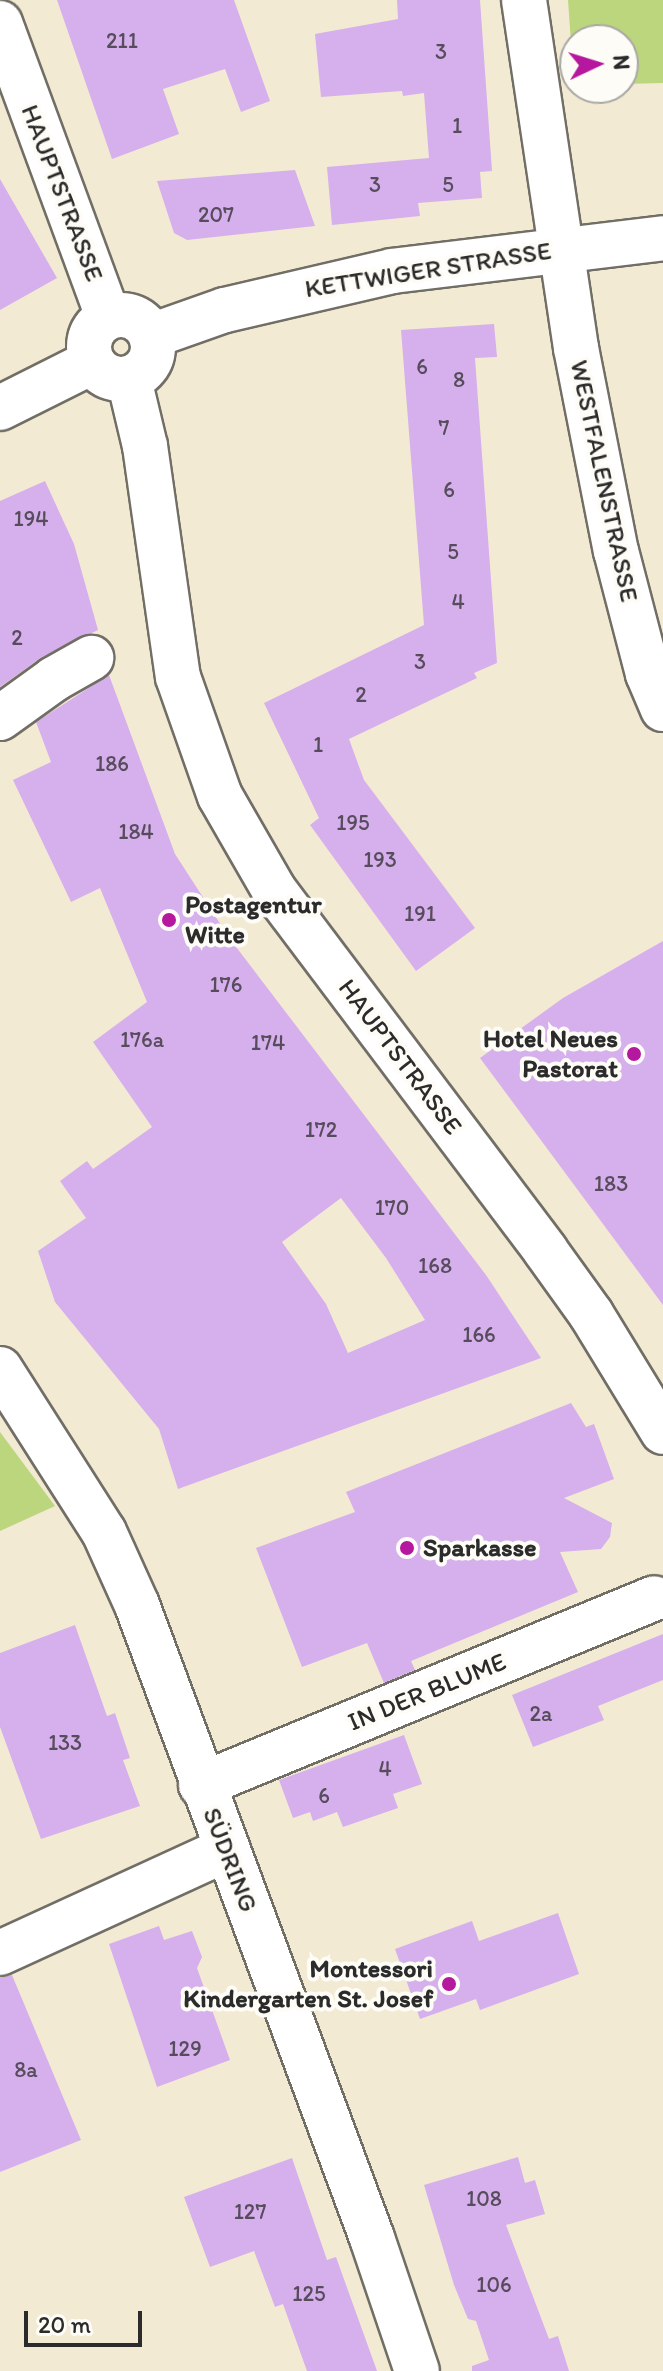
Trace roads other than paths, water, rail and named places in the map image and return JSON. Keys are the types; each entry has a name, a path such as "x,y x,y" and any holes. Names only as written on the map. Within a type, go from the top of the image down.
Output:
{"street":[{"name":"WESTFALENSTRASSE","path":"524,0 576,348 616,551 648,674 663,709"},
{"name":"HAUPTSTRASSE","path":"0,23 108,317"},
{"name":"KETTWIGER STRASSE","path":"151,336 225,310 310,287 392,271 561,248 663,238"},
{"path":"0,408 110,370 139,374 151,357 151,336 146,327 129,316 108,317 92,332 89,342 110,370"},
{"name":"HAUPTSTRASSE","path":"110,370 150,474 178,677 220,796 274,890 591,1314 663,1432"},
{"path":"0,718 54,679 91,658"},
{"name":"SÜDRING","path":"0,1369 104,1532 137,1605 201,1785 372,2238 417,2371"},
{"name":"IN DER BLUME","path":"201,1785 654,1598"},
{"path":"0,1953 227,1849"}],"place":[{"name":"Postagentur Witte","path":"169,920"},
{"name":"Hotel Neues Pastorat","path":"634,1054"},
{"name":"Sparkasse","path":"407,1548"},
{"name":"Montessori Kindergarten St. Josef","path":"449,1984"}]}
